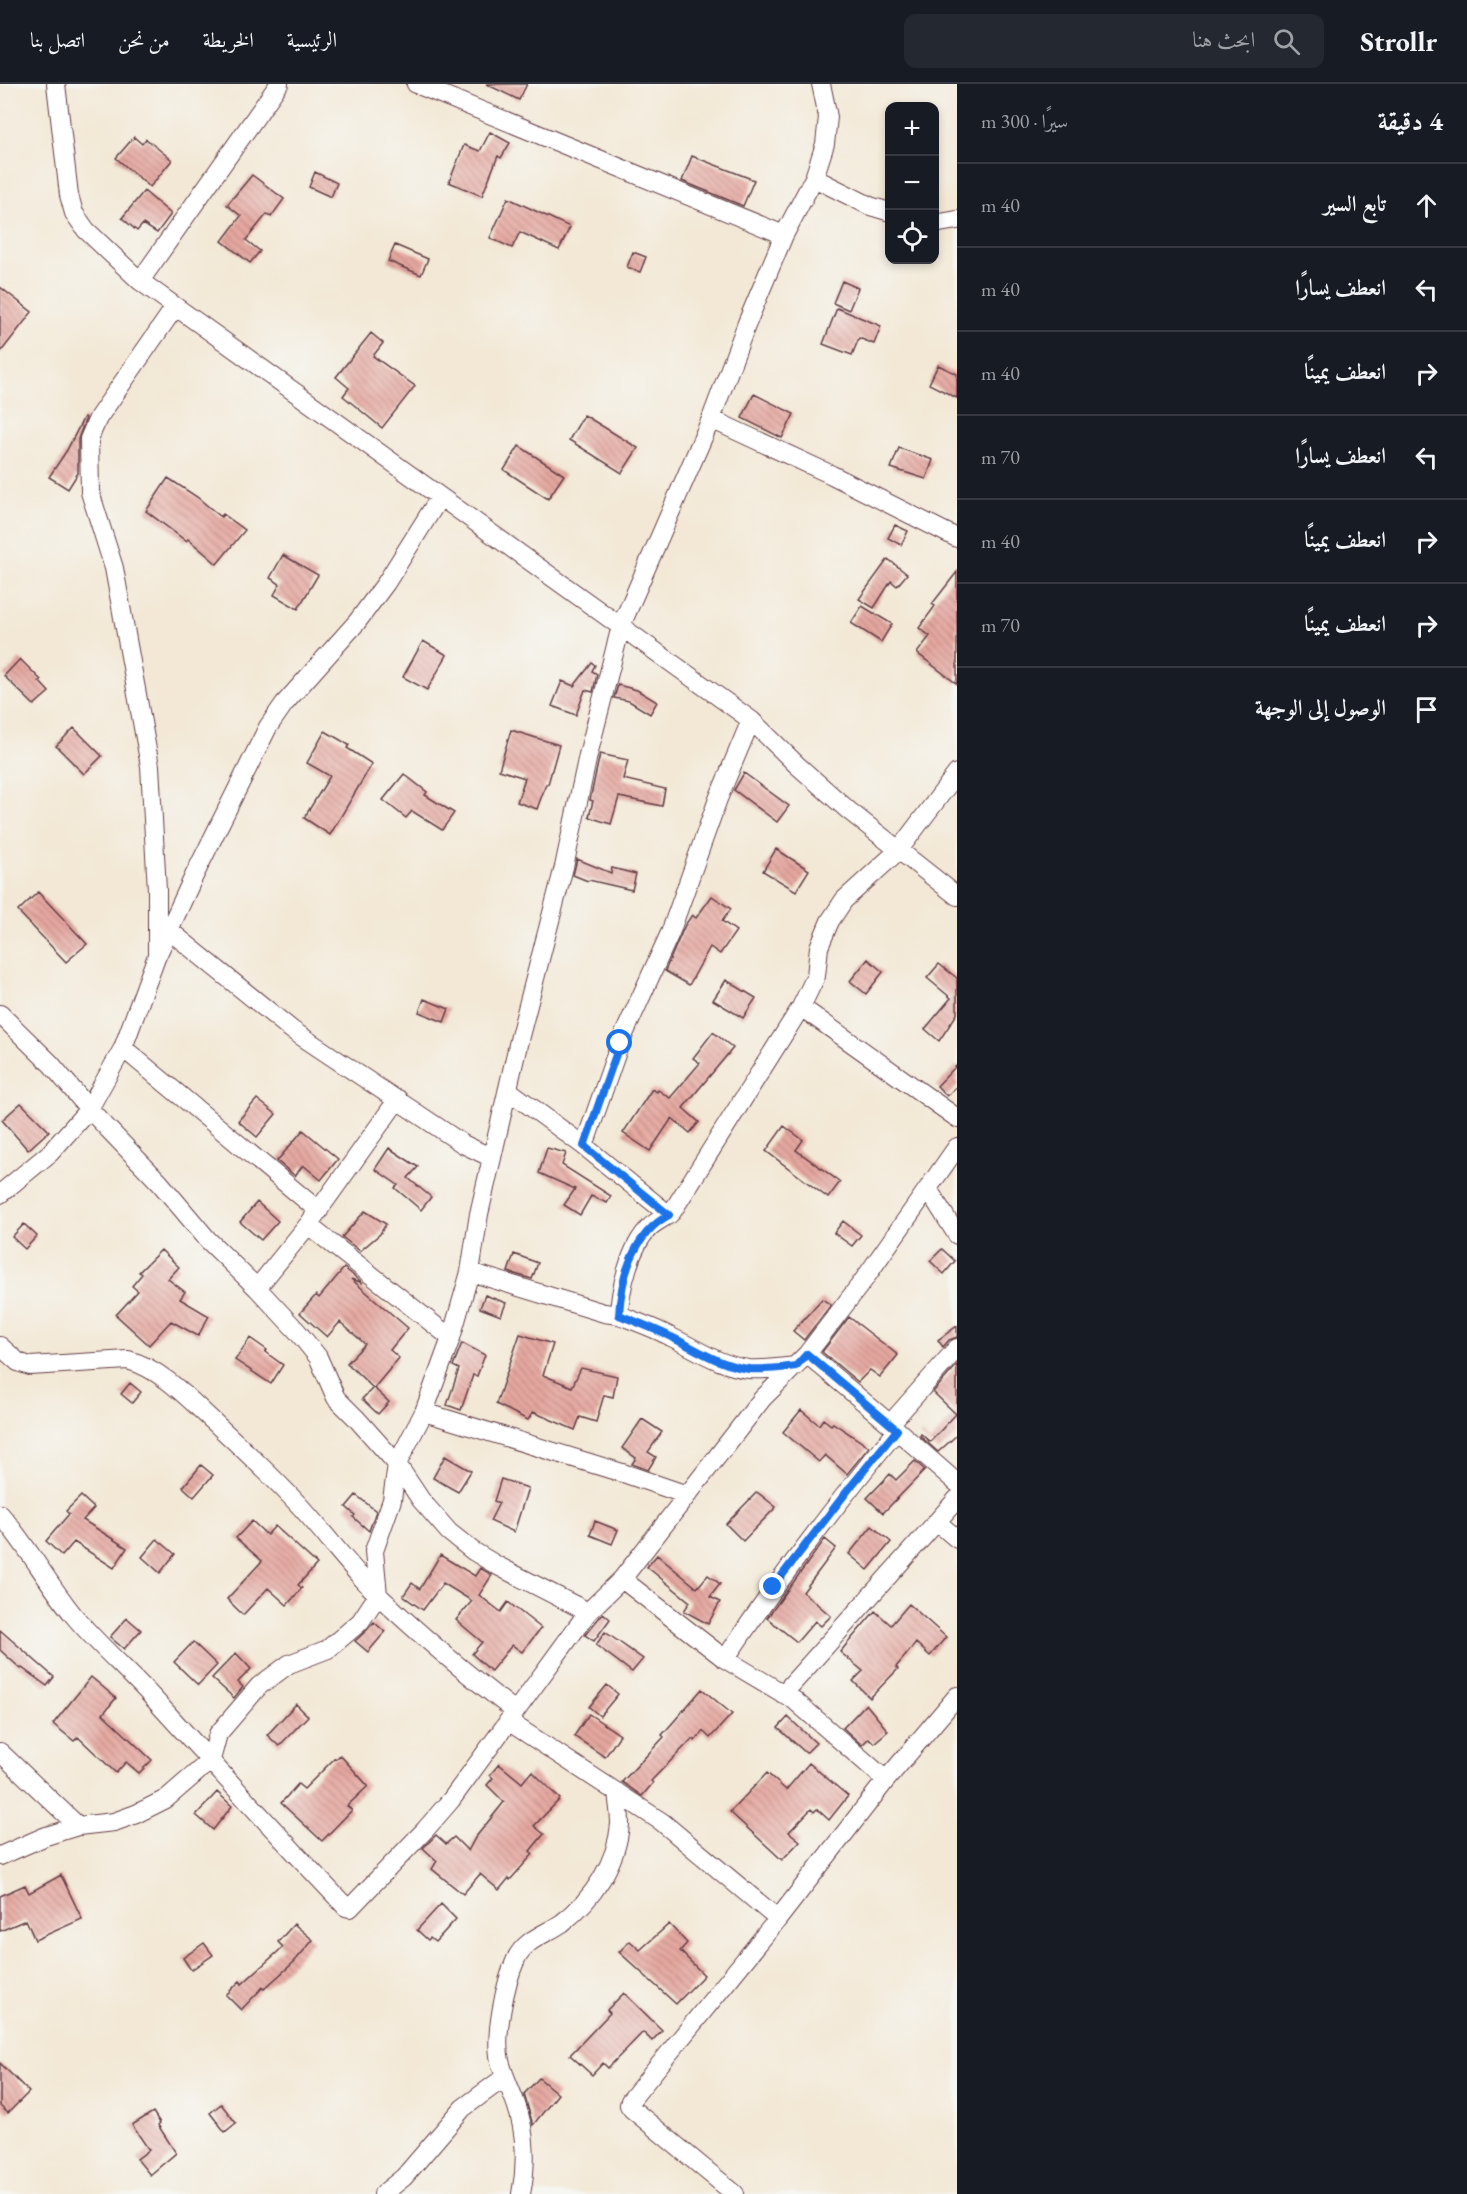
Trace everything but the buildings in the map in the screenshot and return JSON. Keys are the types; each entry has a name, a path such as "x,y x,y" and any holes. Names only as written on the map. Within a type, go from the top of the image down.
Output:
{"street":[{"path":"56,84 69,195 74,213 86,230 140,281 751,720 824,789 957,896"},
{"path":"140,281 279,84"},
{"path":"416,84 784,235"},
{"path":"0,1856 46,1836 78,1826 114,1822 150,1808 178,1791 211,1760 218,1734 259,1686 289,1664 328,1649 360,1622 378,1595 374,1551 392,1500 397,1464 424,1412 470,1272 492,1158 564,867 590,743 621,626 711,419 747,323 784,235 814,178 825,144 828,117 821,84"},
{"path":"814,178 870,206 885,210"},
{"path":"939,223 957,220"},
{"path":"156,958 157,890 150,766 114,568 90,492 88,439 98,418 175,307"},
{"path":"711,419 832,475 957,538"},
{"path":"0,1194 50,1153 89,1109 123,1048 156,958 268,727 284,704 357,622 386,583 440,497"},
{"path":"584,1146 620,1043 670,933 718,799 751,720"},
{"path":"619,1315 620,1293 636,1249 650,1227 669,1215 801,1006 816,976 819,947 830,921 844,900 898,850 957,773"},
{"path":"170,931 292,1030 464,1144 492,1158"},
{"path":"801,1006 957,1118"},
{"path":"0,1014 51,1064 89,1109 160,1183 208,1240 297,1331 318,1357 336,1398 397,1464 434,1516 473,1551 588,1612"},
{"path":"123,1048 450,1338"},
{"path":"508,1090 584,1146 669,1215"},
{"path":"257,1288 313,1218 398,1099"},
{"path":"0,1514 22,1540 73,1615 211,1760 289,1847 346,1907 350,1908 451,1800 588,1612 622,1579 762,1399 801,1360 863,1281 957,1147"},
{"path":"928,1189 957,1235"},
{"path":"470,1272 604,1313 619,1315 670,1336 729,1365 749,1369 770,1369 801,1360"},
{"path":"0,1346 18,1362 30,1366 128,1360 152,1370 192,1401 233,1440 305,1512 378,1595 512,1716 690,1844 778,1919"},
{"path":"725,1659 773,1587 957,1348"},
{"path":"801,1360 894,1427 957,1484"},
{"path":"424,1412 687,1495"},
{"path":"783,1694 957,1499"},
{"path":"937,1522 957,1539"},
{"path":"622,1579 725,1659 783,1694 886,1780"},
{"path":"735,2194 629,2105 886,1780 957,1696"},
{"path":"0,1752 78,1826"},
{"path":"520,2194 524,2157 522,2126 500,2060 499,2041 510,1977 516,1958 523,1947 562,1922 598,1886 610,1864 618,1842 620,1822 617,1792"},
{"path":"383,2194 404,2177 464,2108 505,2077"}],"route":[{"path":"620,1043 584,1146 669,1215 650,1227 636,1249 620,1293 619,1315 670,1336 729,1365 749,1369 796,1366 807,1354 897,1430 773,1587"}]}
